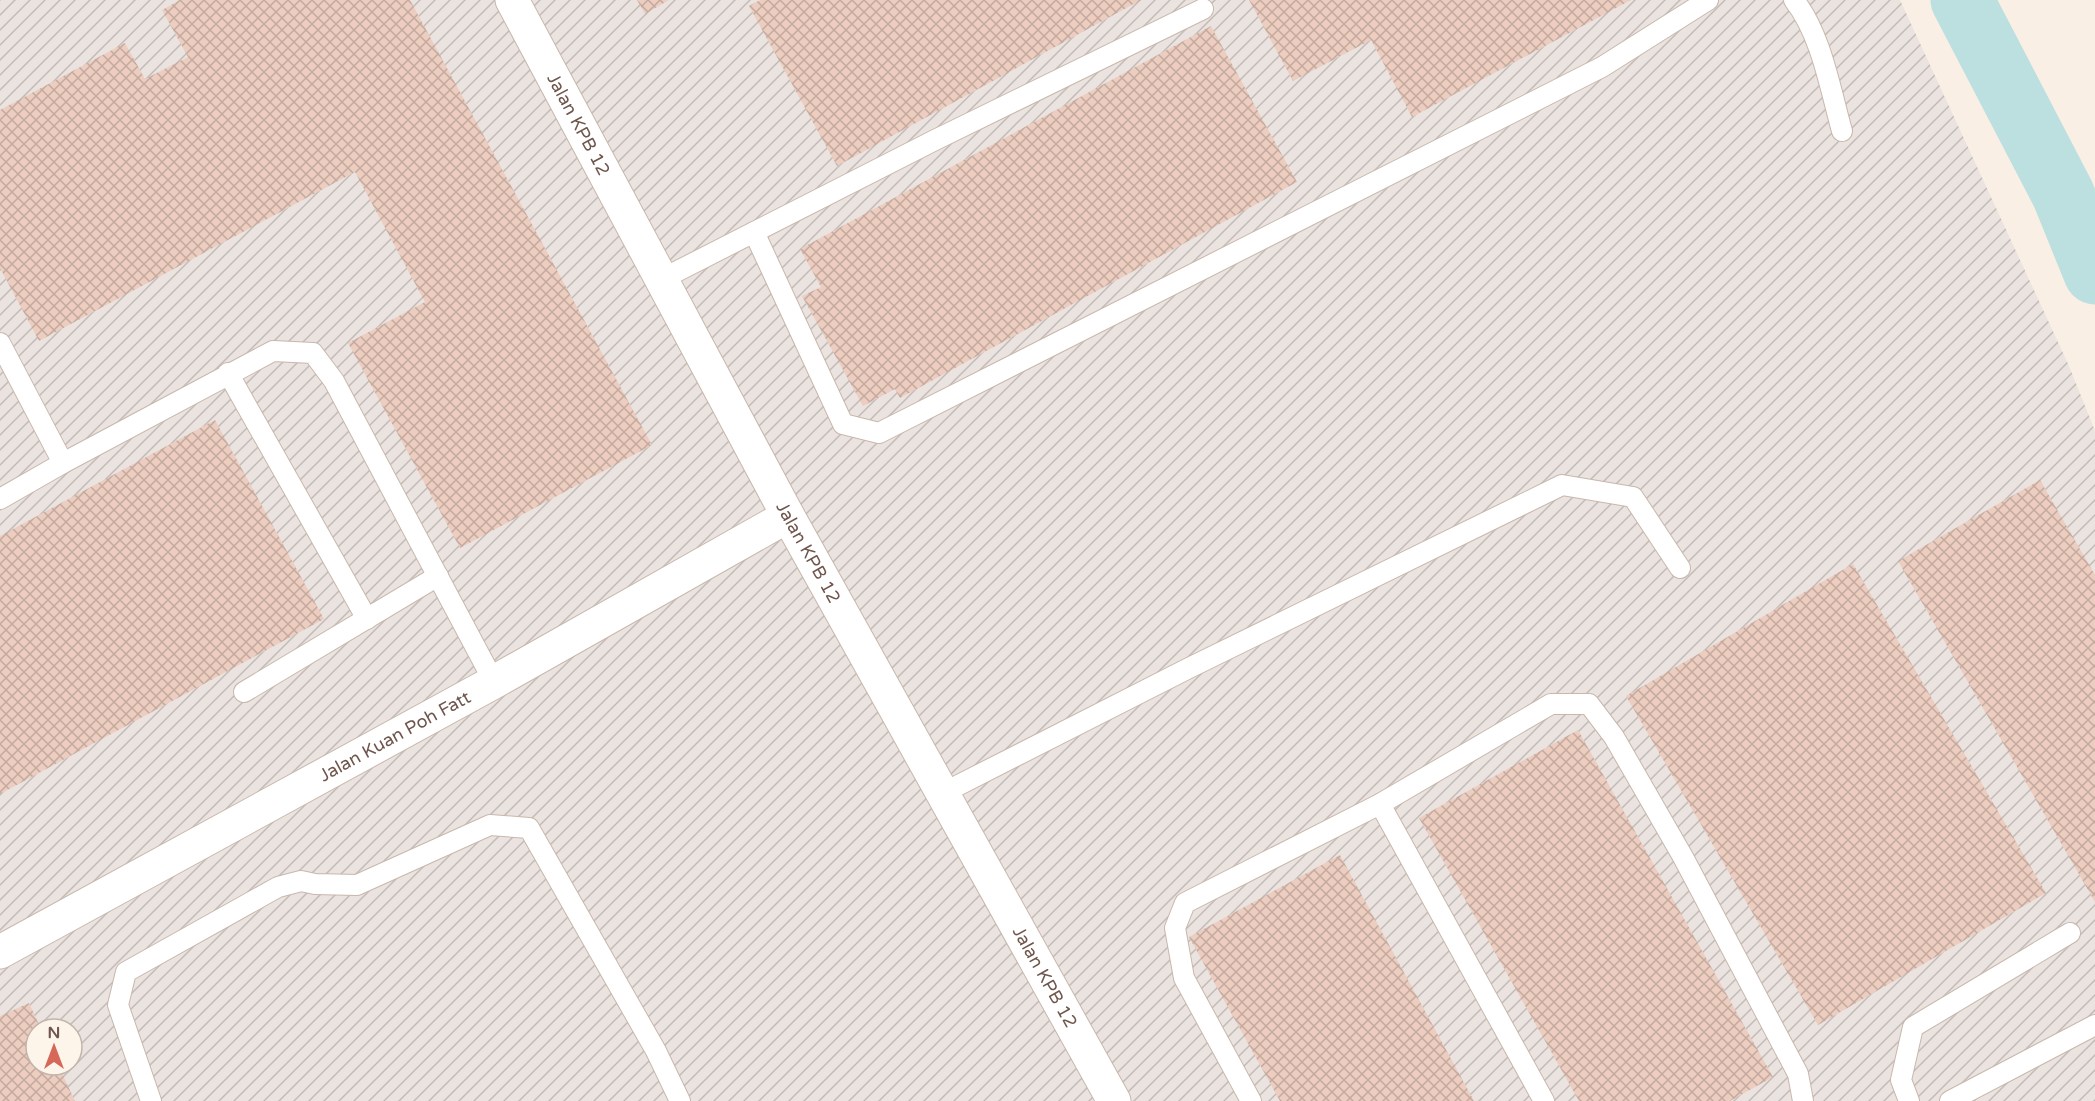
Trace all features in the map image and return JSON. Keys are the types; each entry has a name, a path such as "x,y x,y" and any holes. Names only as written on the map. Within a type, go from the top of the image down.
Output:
{"street":[{"name":"Jalan KPB 12","path":"512,0 788,516 1114,1101"},
{"name":"Jalan Kuan Poh Fatt","path":"0,952 494,682 788,516"}],"lane":[{"path":"754,232 843,424 879,433 1602,67 1708,0"},
{"path":"1794,0 1807,16 1842,131"},
{"path":"660,280 924,146 1203,9"},
{"path":"0,343 63,463"},
{"path":"0,499 228,373 273,351 312,353 334,381 494,682"},
{"path":"228,373 367,619"},
{"path":"943,793 1189,668 1562,485 1633,497 1680,568"},
{"path":"244,692 438,576"},
{"path":"1251,1101 1184,978 1175,928 1185,903 1380,804 1551,704 1589,704 1614,737 1683,857 1798,1074 1803,1101"},
{"path":"1380,804 1544,1101"},
{"path":"151,1101 118,1005 126,972 278,886 301,881 315,884 357,885 490,825 529,828 657,1051 680,1101"},
{"path":"1909,1101 1901,1080 1912,1027 2070,933"},
{"path":"1950,1101 2095,1025"}],"shaded area":[{"path":"0,0 1900,0 2069,366 2095,431 2095,1101 0,1101"}],"building":[{"path":"180,0 410,0 652,445 460,548 348,343 425,302 355,172 39,341 0,268 0,110 125,43 145,79 188,57 162,10"},
{"path":"637,0 669,0 645,14"},
{"path":"760,0 1141,0 837,166 749,6"},
{"path":"1249,0 1631,0 1412,117 1371,40 1293,81"},
{"path":"1211,26 1297,182 900,398 895,389 863,406 802,296 821,287 800,249"},
{"path":"215,420 324,619 0,794 0,536"},
{"path":"2040,480 2095,575 2095,902 1898,561"},
{"path":"1853,564 2046,893 1818,1025 1626,696"},
{"path":"1578,730 1773,1077 1730,1101 1579,1101 1419,818"},
{"path":"1340,855 1474,1101 1280,1101 1189,937"},
{"path":"29,1003 35,1017 24,1017 24,1077 64,1077 75,1101 0,1101 0,1016"}],"waterway":[{"path":"1962,0 2063,194 2095,273"}]}
